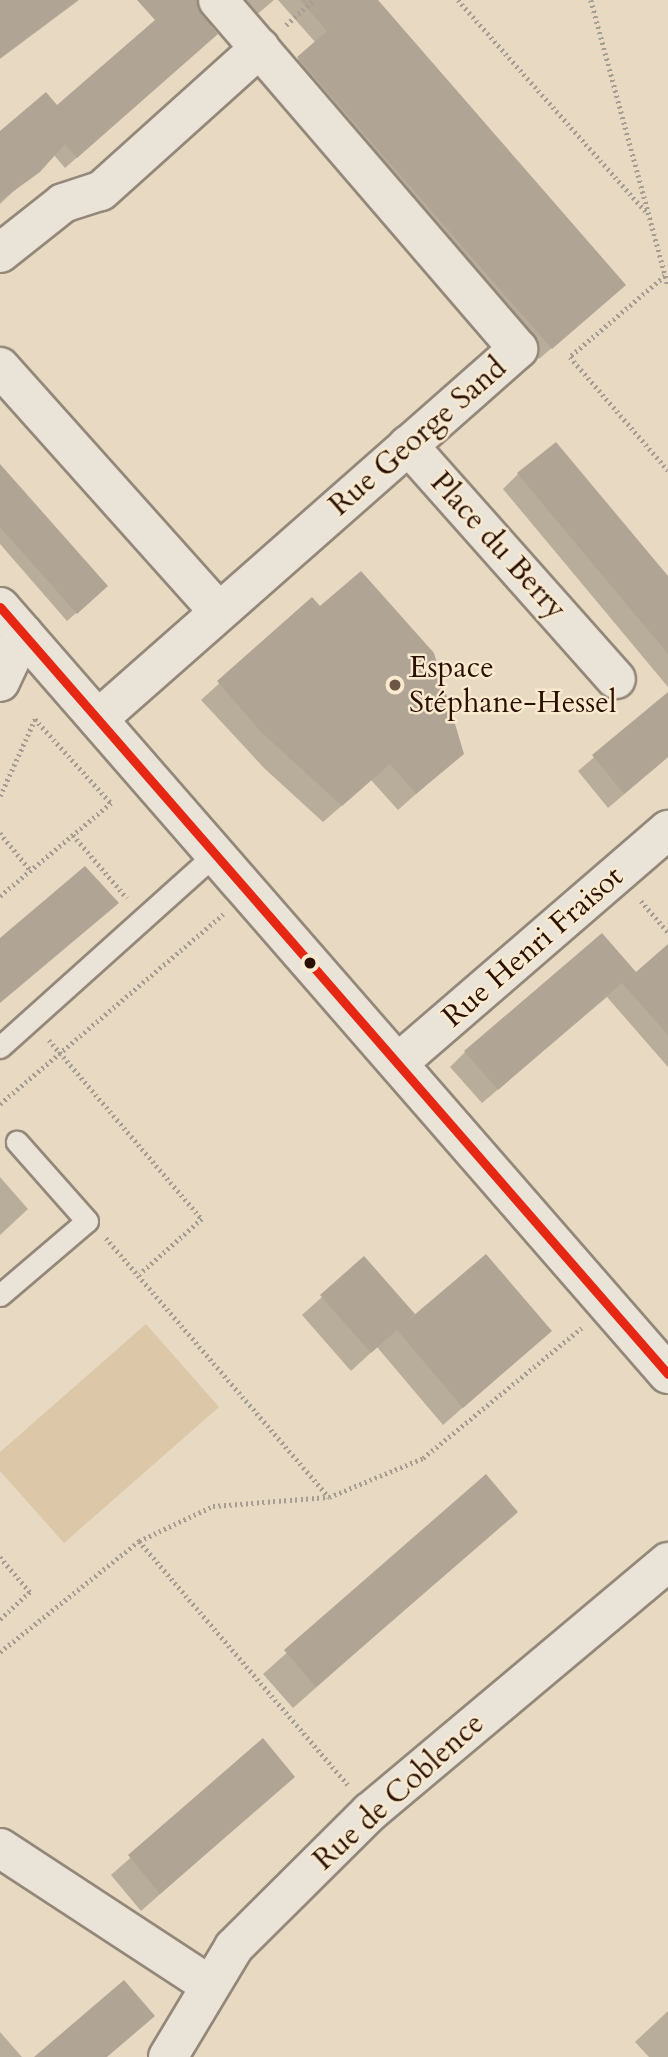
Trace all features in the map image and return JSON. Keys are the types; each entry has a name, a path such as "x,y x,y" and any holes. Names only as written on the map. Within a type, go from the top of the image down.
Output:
{"street":[{"name":"Rue George Sand","path":"98,719 518,349 218,0"},
{"path":"0,253 63,202 102,191 260,48"},
{"path":"0,367 218,611"},
{"name":"Place du Berry","path":"408,445 616,679"},
{"path":"11,620 668,1374"},
{"path":"0,682 11,620"},
{"name":"Rue Henri Fraisot","path":"398,1063 668,830"},
{"name":"Rue de Coblence","path":"168,2057 208,1984 234,1947 370,1812 668,1562"},
{"path":"0,1849 208,1984"}],"lane":[{"path":"0,1047 215,854"},
{"path":"0,1295 87,1221 17,1142"}],"path":[{"path":"458,0 649,215"},
{"path":"591,0 668,286"},
{"path":"666,276 570,357 668,470"},
{"path":"0,796 35,719 111,803"},
{"path":"0,896 145,774"},
{"path":"0,833 31,871"},
{"path":"73,835 144,918"},
{"path":"0,1104 248,893"},
{"path":"31,1019 202,1219 140,1274"},
{"path":"87,1221 140,1274 329,1497"},
{"path":"0,1652 139,1541 213,1506 329,1497 423,1458 608,1305"},
{"path":"139,1541 370,1812"},
{"path":"0,1557 30,1592 0,1620"}],"shaded area":[{"path":"146,1324 219,1407 64,1543 0,1471 0,1452"}],"building":[{"path":"0,0 78,0 0,58"},
{"path":"137,0 197,0 201,14 218,34 77,158 65,144 40,172 0,201 0,131 46,92 57,105 155,20"},
{"path":"300,0 378,0 626,285 552,349 297,57 327,31"},
{"path":"556,442 668,576 668,654 517,473"},
{"path":"0,464 108,586 77,614 0,527"},
{"name":"Espace Stéphane-Hessel","path":"361,571 434,653 464,754 416,794 390,764 342,806 261,732 217,681 312,597 320,606"},
{"path":"668,692 668,757 624,794 592,755"},
{"path":"85,866 119,903 0,1003 0,938"},
{"path":"602,933 636,972 668,944 668,1035 622,983 498,1090 464,1051"},
{"path":"486,1254 552,1331 463,1408 397,1330 371,1353 320,1295 364,1256 415,1314 406,1322"},
{"path":"486,1474 518,1512 316,1687 284,1650"},
{"path":"263,1738 295,1777 160,1894 128,1855"},
{"path":"124,1980 155,2016 107,2057 34,2057"}],"transit line":[{"path":"0,607 668,1374"}],"place":[{"name":"Espace Stéphane-Hessel","path":"395,685"}]}
